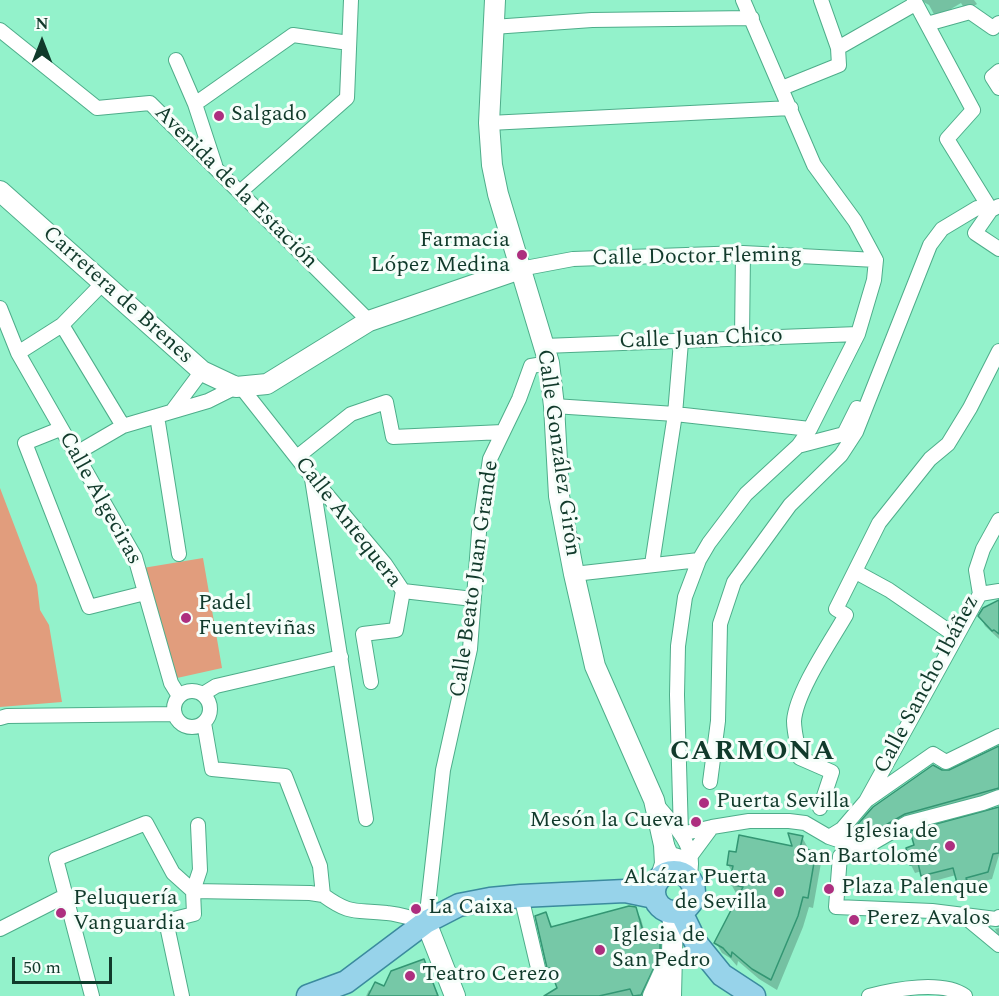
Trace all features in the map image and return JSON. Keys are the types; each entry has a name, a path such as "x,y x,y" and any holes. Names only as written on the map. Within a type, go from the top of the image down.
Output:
{"main road":[{"path":"678,872 689,878 694,887 691,904 677,912 661,908 657,887 666,873 678,872"},
{"path":"308,996 342,989 426,922 459,905 490,898 625,891 657,887"},
{"path":"677,912 696,943 722,975 754,996"}],"street":[{"path":"240,192 348,98 351,0"},
{"name":"Calle González Girón","path":"495,0 489,123 492,165 498,194 546,354 554,406 559,496 595,666 654,800 664,845 664,864 657,887"},
{"path":"681,834 677,695 678,646 685,597 699,561 709,543 747,494 798,446 810,429 858,334 874,280 876,260 855,221 814,165 743,0"},
{"path":"782,88 839,65 838,48 821,0"},
{"path":"838,48 914,2 973,110 947,139 961,165 995,208"},
{"path":"927,24 970,12 993,28 999,23"},
{"path":"493,27 592,20 752,18"},
{"name":"Avenida de la Estación","path":"0,30 97,108 150,103 369,321"},
{"path":"195,104 293,36 349,43"},
{"path":"176,60 195,104 216,168"},
{"path":"999,71 992,77 999,88"},
{"path":"489,123 790,108"},
{"name":"Carretera de Brenes","path":"0,191 202,371 239,387"},
{"path":"710,782 718,721 720,624 734,582 790,505 841,455 856,432 930,245 942,229 977,208 995,208"},
{"path":"995,208 975,233 999,249"},
{"path":"742,338 743,254"},
{"name":"Calle Doctor Fleming","path":"520,269 573,259 743,254 876,260"},
{"path":"75,454 123,426 208,401 239,387 267,384 369,321 520,269"},
{"path":"18,352 62,325 103,283"},
{"name":"Calle Algeciras","path":"0,308 18,352 135,557 171,683 179,696"},
{"path":"798,446 844,434 864,393 884,342 901,317"},
{"path":"62,325 123,426"},
{"name":"Calle Juan Chico","path":"546,354 742,338 858,334"},
{"path":"652,564 675,414 681,342"},
{"path":"820,808 832,772 800,758 794,723 796,710 809,680 846,615 837,609 879,523 930,459 948,444 970,408 999,351"},
{"name":"Calle Beato Juan Grande","path":"426,922 443,770 470,650 479,532 490,459 519,399 531,366 546,354"},
{"path":"173,410 202,371"},
{"name":"Calle Antequera","path":"239,387 385,564 403,591 396,630 363,634 371,682"},
{"path":"297,457 351,414 386,402 393,437 503,432"},
{"path":"554,406 675,414 810,429"},
{"path":"157,416 179,554"},
{"path":"60,429 25,443 89,607 145,593"},
{"path":"312,477 366,819"},
{"name":"Calle Sancho Ibáñez","path":"829,837 842,830 866,801 980,594 976,570 983,549 999,520"},
{"path":"574,574 652,564 699,561"},
{"path":"856,572 889,590 956,636"},
{"path":"403,591 474,599"},
{"path":"980,594 999,591"},
{"path":"203,694 216,686 341,657"},
{"path":"193,691 203,694 210,708 207,719 198,726 187,726 175,714 174,708 179,696 193,691"},
{"path":"0,718 8,716 175,714"},
{"path":"204,723 212,769 285,776 320,866 323,896"},
{"path":"866,801 933,754 946,762 999,736"},
{"path":"681,834 712,826 749,821 784,820 805,823 829,837 864,848 907,823 983,803 999,796"},
{"path":"654,800 681,834 692,854 693,865 689,878"},
{"path":"92,996 57,859 146,823 173,873 193,891 310,893 323,896 339,907 352,912 388,913 426,922 455,996"},
{"path":"182,996 166,921 194,914 193,891 200,870 198,825"},
{"path":"661,832 671,854 681,856 692,854 712,826"},
{"path":"853,845 840,856 836,907 932,911 996,919 999,917"},
{"path":"0,929 67,895"},
{"path":"521,896 538,968"},
{"path":"671,996 671,958 677,912"},
{"path":"964,916 999,945"},
{"path":"653,996 671,958"},
{"path":"870,996 922,987 958,992 964,996"}],"shaded area":[{"path":"0,488 37,585 40,610 49,625 62,702 0,707"},
{"name":"Padel Fuenteviñas","path":"203,558 222,668 177,678 143,568"}],"building":[{"path":"999,600 999,634 992,631 978,616 983,608"},
{"path":"999,746 999,788 905,814 863,838 849,834 873,807 933,765 942,770 949,770"},
{"name":"Iglesia de San Bartolomé","path":"999,807 999,853 993,854 988,872 957,883 953,868 921,876 918,863 910,865 906,848 914,845 910,831"},
{"name":"Alcázar Puerta de Sevilla","path":"788,833 803,836 800,848 816,851 808,898 803,897 798,916 771,980 752,969 732,952 731,957 723,948 714,943 743,887 729,884 733,866 727,865 729,851 736,852 739,835 792,846"},
{"name":"Iglesia de San Pedro","path":"629,906 636,907 643,931 660,935 660,955 641,995 633,996 630,989 599,996 544,996 557,988 550,968 547,968 535,916 546,912 551,927"},
{"name":"Teatro Cerezo","path":"424,959 438,996 368,996 375,982 384,986 391,971"}],"place":[{"name":"Salgado","path":"219,116"},
{"name":"Farmacia López Medina","path":"522,255"},
{"name":"Padel Fuenteviñas","path":"186,618"},
{"name":"Puerta Sevilla","path":"704,803"},
{"name":"Mesón la Cueva","path":"696,822"},
{"name":"Iglesia de San Bartolomé","path":"950,846"},
{"name":"Plaza Palenque","path":"829,889"},
{"name":"Alcázar Puerta de Sevilla","path":"779,892"},
{"name":"La Caixa","path":"416,909"},
{"name":"Peluquería Vanguardia","path":"61,913"},
{"name":"Perez Avalos","path":"854,920"},
{"name":"Iglesia de San Pedro","path":"600,950"},
{"name":"Teatro Cerezo","path":"410,976"}],"district":[{"name":"CARMONA","path":"753,754"}]}
